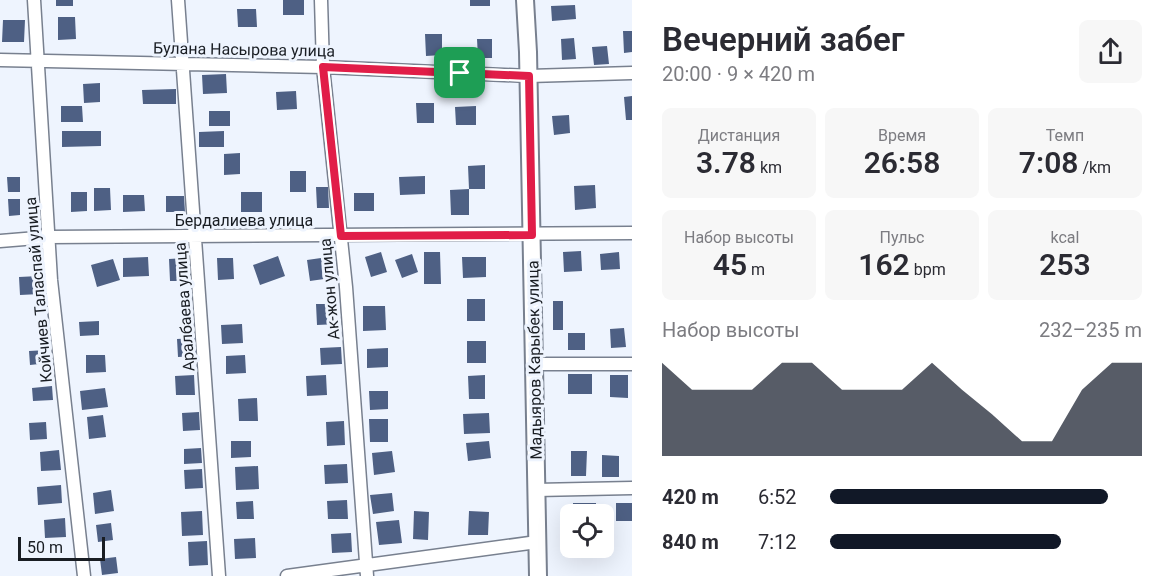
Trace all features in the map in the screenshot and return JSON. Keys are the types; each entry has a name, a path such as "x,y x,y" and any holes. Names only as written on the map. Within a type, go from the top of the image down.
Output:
{"street":[{"name":"Койчиев Таласпай улица","path":"34,0 51,280 84,576"},
{"name":"Аралбаева улица","path":"178,0 219,576"},
{"name":"Ак-жон улица","path":"321,0 323,67 346,287 366,571"},
{"name":"Мадыяров Карыбек улица","path":"525,0 529,76 538,576"},
{"name":"Булана Насырова улица","path":"0,60 323,67 529,76 632,73"},
{"name":"Бердалиева улица","path":"0,241 49,237 632,233"},
{"path":"534,364 632,364"},
{"path":"536,490 632,488"},
{"path":"287,576 366,571 537,542"}],"building":[{"path":"56,0 73,0 73,6 56,6"},
{"path":"283,0 304,0 304,15 283,15"},
{"path":"470,0 490,0 490,6 470,6"},
{"path":"575,5 576,19 552,21 551,6"},
{"path":"237,9 256,9 257,27 238,27"},
{"path":"58,17 75,17 76,39 58,40"},
{"path":"3,20 25,20 24,42 2,42"},
{"path":"623,31 632,31 632,52 624,53"},
{"path":"425,34 442,34 442,55 426,56"},
{"path":"574,38 576,59 562,60 561,39"},
{"path":"477,39 492,39 492,58 478,58"},
{"path":"607,46 609,64 594,65 592,47"},
{"path":"226,74 227,93 203,94 202,75"},
{"path":"100,83 100,102 84,103 83,84"},
{"path":"176,89 176,104 143,104 142,90"},
{"path":"296,91 297,109 277,110 276,92"},
{"path":"632,96 632,120 626,120 624,97"},
{"path":"416,103 434,103 434,123 417,123"},
{"path":"61,106 82,106 83,122 61,122"},
{"path":"476,106 476,125 456,125 455,107"},
{"path":"209,111 230,111 230,126 209,126"},
{"path":"569,115 570,133 554,135 552,116"},
{"path":"62,131 101,131 101,146 62,147"},
{"path":"224,131 224,147 199,147 199,132"},
{"path":"240,153 240,174 224,175 224,154"},
{"path":"485,165 485,189 469,189 468,166"},
{"path":"290,171 306,171 306,192 290,192"},
{"path":"425,176 425,194 400,195 399,177"},
{"path":"7,177 20,177 20,192 8,192"},
{"path":"595,185 596,208 575,210 574,186"},
{"path":"316,187 328,187 329,208 317,208"},
{"path":"94,188 110,188 111,210 94,211"},
{"path":"469,189 469,215 451,215 450,190"},
{"path":"71,192 87,192 87,211 71,212"},
{"path":"241,192 262,192 262,212 241,212"},
{"path":"354,193 374,193 374,211 354,211"},
{"path":"123,195 144,195 145,211 123,212"},
{"path":"166,196 184,196 185,212 166,212"},
{"path":"8,199 20,199 20,215 9,216"},
{"path":"581,251 582,271 564,272 563,252"},
{"path":"381,252 387,272 371,277 365,257"},
{"path":"424,252 440,252 441,284 424,284"},
{"path":"619,252 620,269 601,270 600,254"},
{"path":"412,254 418,272 402,278 395,260"},
{"path":"278,256 285,276 260,285 253,265"},
{"path":"148,257 149,276 123,277 123,258"},
{"path":"328,257 331,278 310,281 307,260"},
{"path":"462,257 486,257 486,277 463,278"},
{"path":"185,258 186,281 170,281 169,259"},
{"path":"217,258 233,258 234,279 218,280"},
{"path":"113,259 120,280 97,287 91,265"},
{"path":"39,276 40,294 20,295 19,277"},
{"path":"467,299 485,299 485,321 467,321"},
{"path":"553,301 563,301 563,330 553,330"},
{"path":"316,304 337,304 338,324 317,325"},
{"path":"363,306 385,306 386,330 363,331"},
{"path":"99,321 99,335 80,336 79,322"},
{"path":"242,324 243,343 222,344 221,325"},
{"path":"624,328 626,347 611,348 610,329"},
{"path":"568,333 585,333 585,350 568,350"},
{"path":"195,338 196,356 178,357 177,339"},
{"path":"467,341 486,341 486,363 467,363"},
{"path":"341,347 342,364 321,365 320,348"},
{"path":"388,348 388,367 367,368 367,349"},
{"path":"47,350 48,363 30,365 29,351"},
{"path":"86,355 105,355 106,372 86,373"},
{"path":"245,355 246,373 226,374 226,356"},
{"path":"568,374 592,374 592,394 568,394"},
{"path":"194,375 195,395 176,395 175,376"},
{"path":"326,375 327,395 307,396 306,376"},
{"path":"485,375 485,399 469,399 468,376"},
{"path":"610,375 628,375 628,398 610,397"},
{"path":"52,386 53,400 33,401 32,388"},
{"path":"105,388 108,407 82,410 80,391"},
{"path":"369,391 388,391 388,409 370,410"},
{"path":"257,398 258,421 239,421 238,399"},
{"path":"199,412 200,430 183,431 182,413"},
{"path":"489,413 490,433 464,434 463,414"},
{"path":"103,415 106,437 89,439 87,417"},
{"path":"369,419 388,419 388,442 370,442"},
{"path":"344,421 345,445 327,446 326,422"},
{"path":"46,422 47,439 30,440 29,423"},
{"path":"231,441 251,441 251,457 231,458"},
{"path":"489,441 491,458 468,461 466,443"},
{"path":"201,448 202,463 184,464 184,449"},
{"path":"59,450 61,470 41,471 40,452"},
{"path":"392,451 395,472 374,475 372,453"},
{"path":"571,451 587,451 586,476 571,476"},
{"path":"602,455 619,456 619,477 602,477"},
{"path":"347,464 348,483 325,484 324,465"},
{"path":"258,466 259,489 236,490 235,467"},
{"path":"202,469 203,488 185,489 184,470"},
{"path":"61,485 62,503 38,505 37,487"},
{"path":"111,490 114,511 95,514 93,493"},
{"path":"392,493 394,511 373,514 370,495"},
{"path":"347,500 348,519 328,519 327,501"},
{"path":"253,501 254,519 237,519 236,502"},
{"path":"573,503 596,503 596,504"},
{"path":"616,503 632,503 632,521 616,521"},
{"path":"202,511 203,535 182,536 181,512"},
{"path":"414,511 429,512 428,540 413,539"},
{"path":"469,511 489,512 488,535 468,535"},
{"path":"65,518 66,537 45,538 44,520"},
{"path":"399,520 402,543 379,545 376,522"},
{"path":"111,523 113,540 98,542 96,525"},
{"path":"351,533 352,552 332,553 331,534"},
{"path":"255,538 256,558 235,559 234,539"},
{"path":"207,541 208,565 189,566 188,542"},
{"path":"116,557 118,573 102,575 100,559"}],"route":[{"path":"323,67 460,73 529,76 532,235 341,236 323,67"}]}
